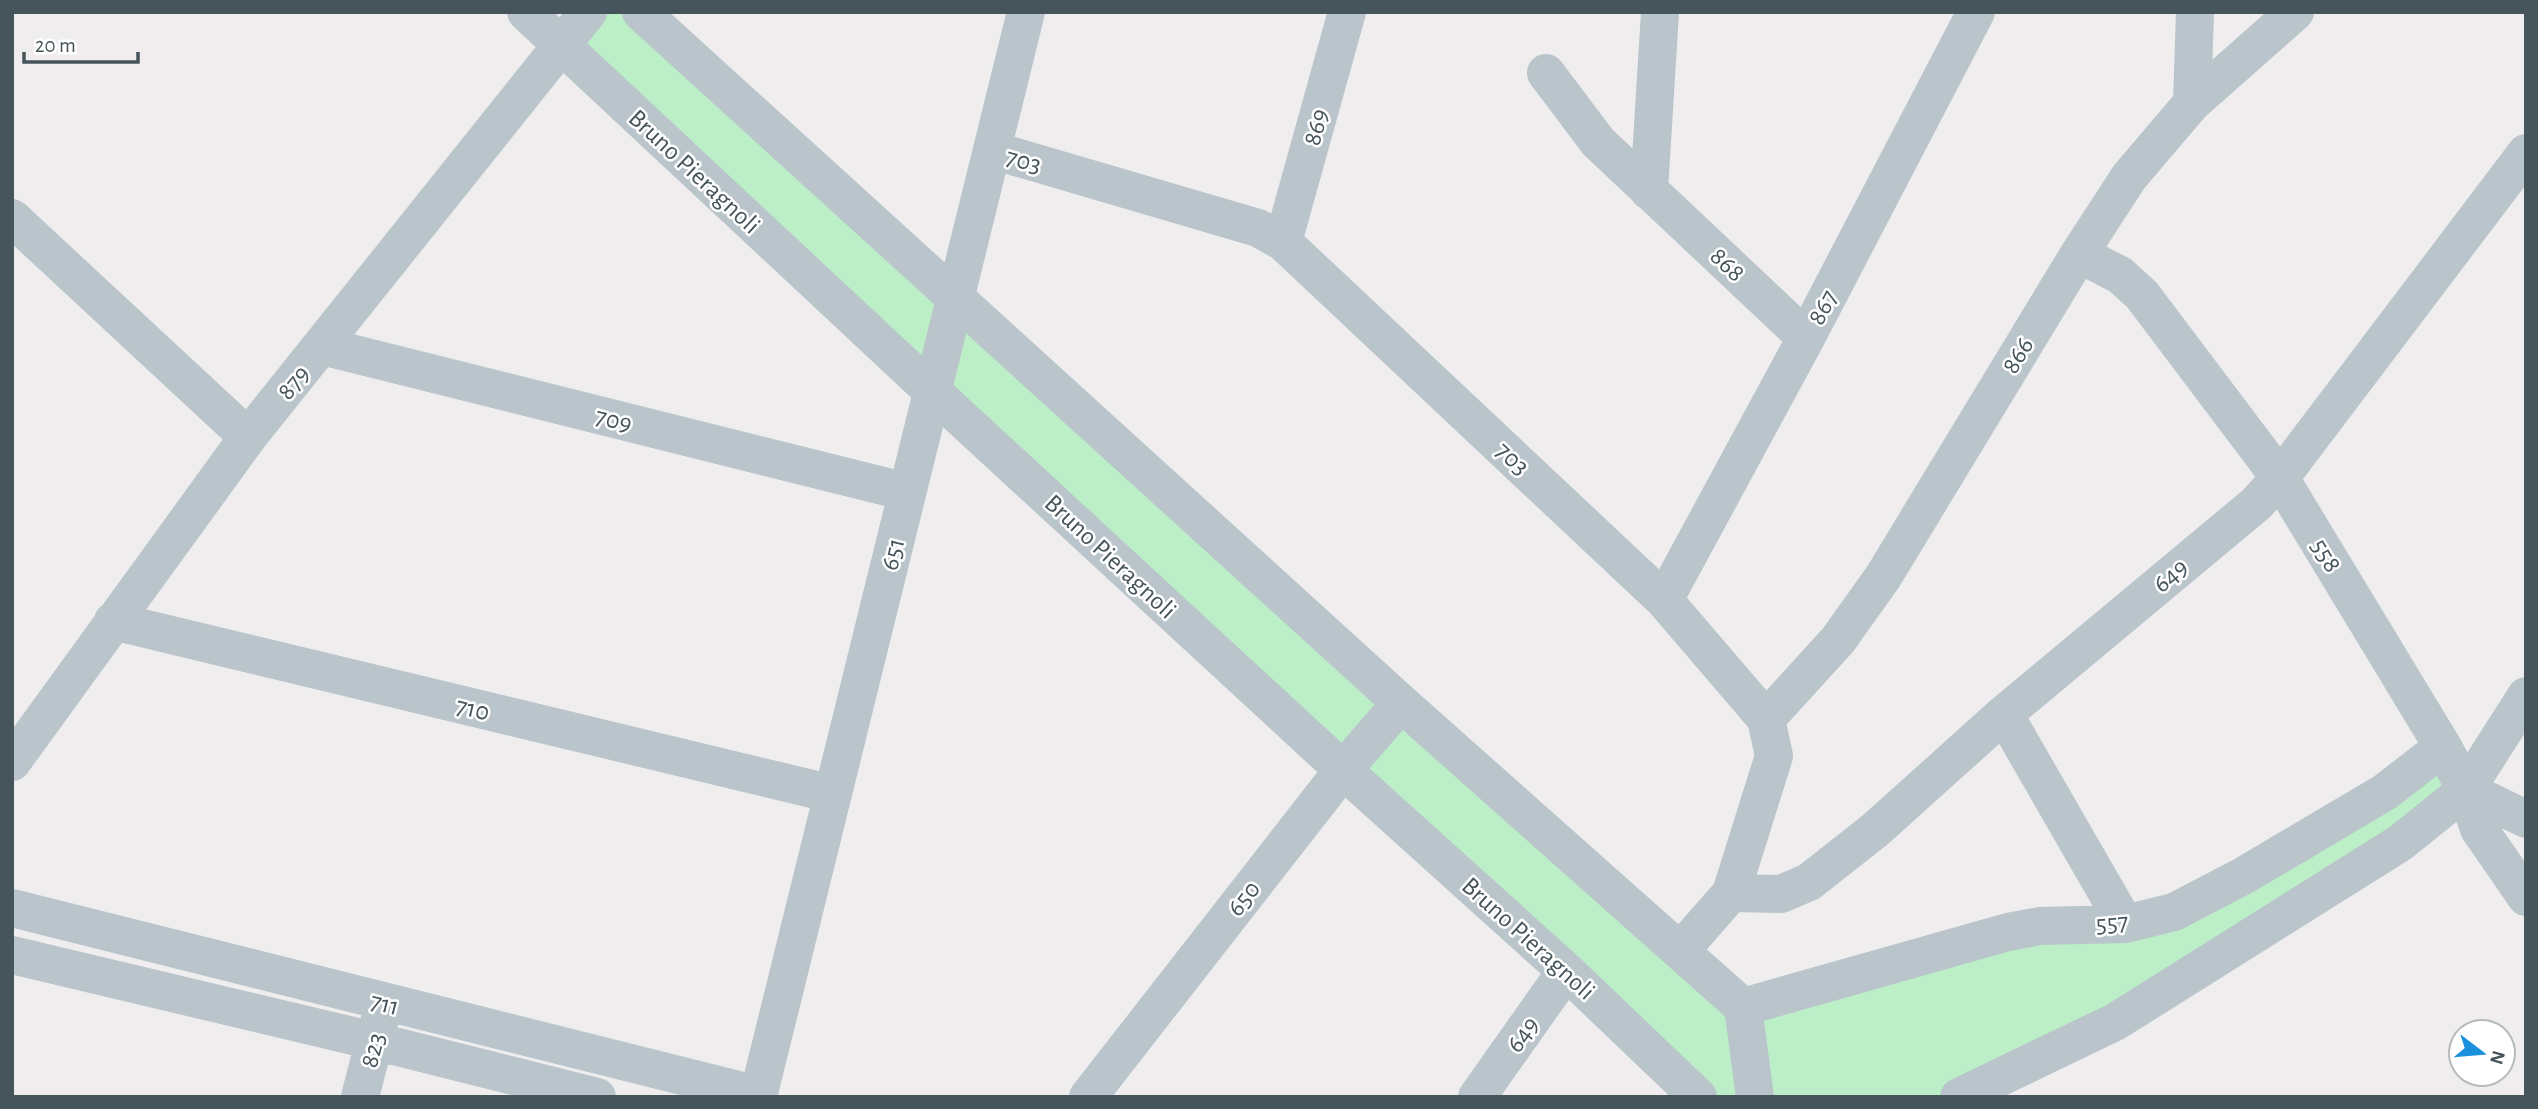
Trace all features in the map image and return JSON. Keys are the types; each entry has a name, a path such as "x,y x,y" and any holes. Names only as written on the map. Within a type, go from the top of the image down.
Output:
{"street":[{"name":"Bruno Pieragnoli","path":"526,12 932,391 1343,770 1566,971 1699,1097"},
{"name":"879","path":"12,762 248,437 588,12"},
{"path":"641,12 1401,703 1743,1007 1755,1097"},
{"name":"651","path":"758,1096 1026,12"},
{"name":"869","path":"1283,242 1347,12"},
{"path":"1649,191 1660,12"},
{"name":"867","path":"1664,600 1806,338 1976,12"},
{"path":"2192,103 2195,12"},
{"name":"866","path":"1766,719 1838,640 1883,577 2079,254 2129,177 2192,103 2295,12"},
{"name":"868","path":"1546,73 1598,142 1806,338"},
{"name":"703","path":"992,150 1258,228 1283,242 1664,600 1766,719 1774,756 1731,893 1681,950"},
{"name":"649","path":"1731,893 1781,894 1809,882 1875,830 2004,713 2256,504 2280,478 2526,153"},
{"path":"12,218 248,437"},
{"name":"558","path":"2079,254 2120,275 2142,295 2280,478 2443,747 2466,790 2479,829 2526,897"},
{"name":"709","path":"322,346 907,492"},
{"name":"710","path":"113,621 833,794"},
{"path":"1959,1097 2115,1023 2400,843 2466,790 2526,696"},
{"name":"650","path":"1088,1097 1343,770 1401,703"},
{"path":"2004,713 2125,924"},
{"name":"557","path":"1743,1007 2008,932 2040,926 2125,924 2174,912 2243,876 2385,792 2443,747"},
{"path":"2466,790 2526,819"},
{"name":"711","path":"12,908 758,1096"},
{"name":"711","path":"12,955 597,1097"},
{"name":"649","path":"1477,1097 1566,971"},
{"name":"823","path":"360,1097 385,1003"}],"green space":[{"path":"588,12 641,12 1743,1007 2125,924 2443,747 2466,790 1959,1097 1698,1097 559,45"}]}
